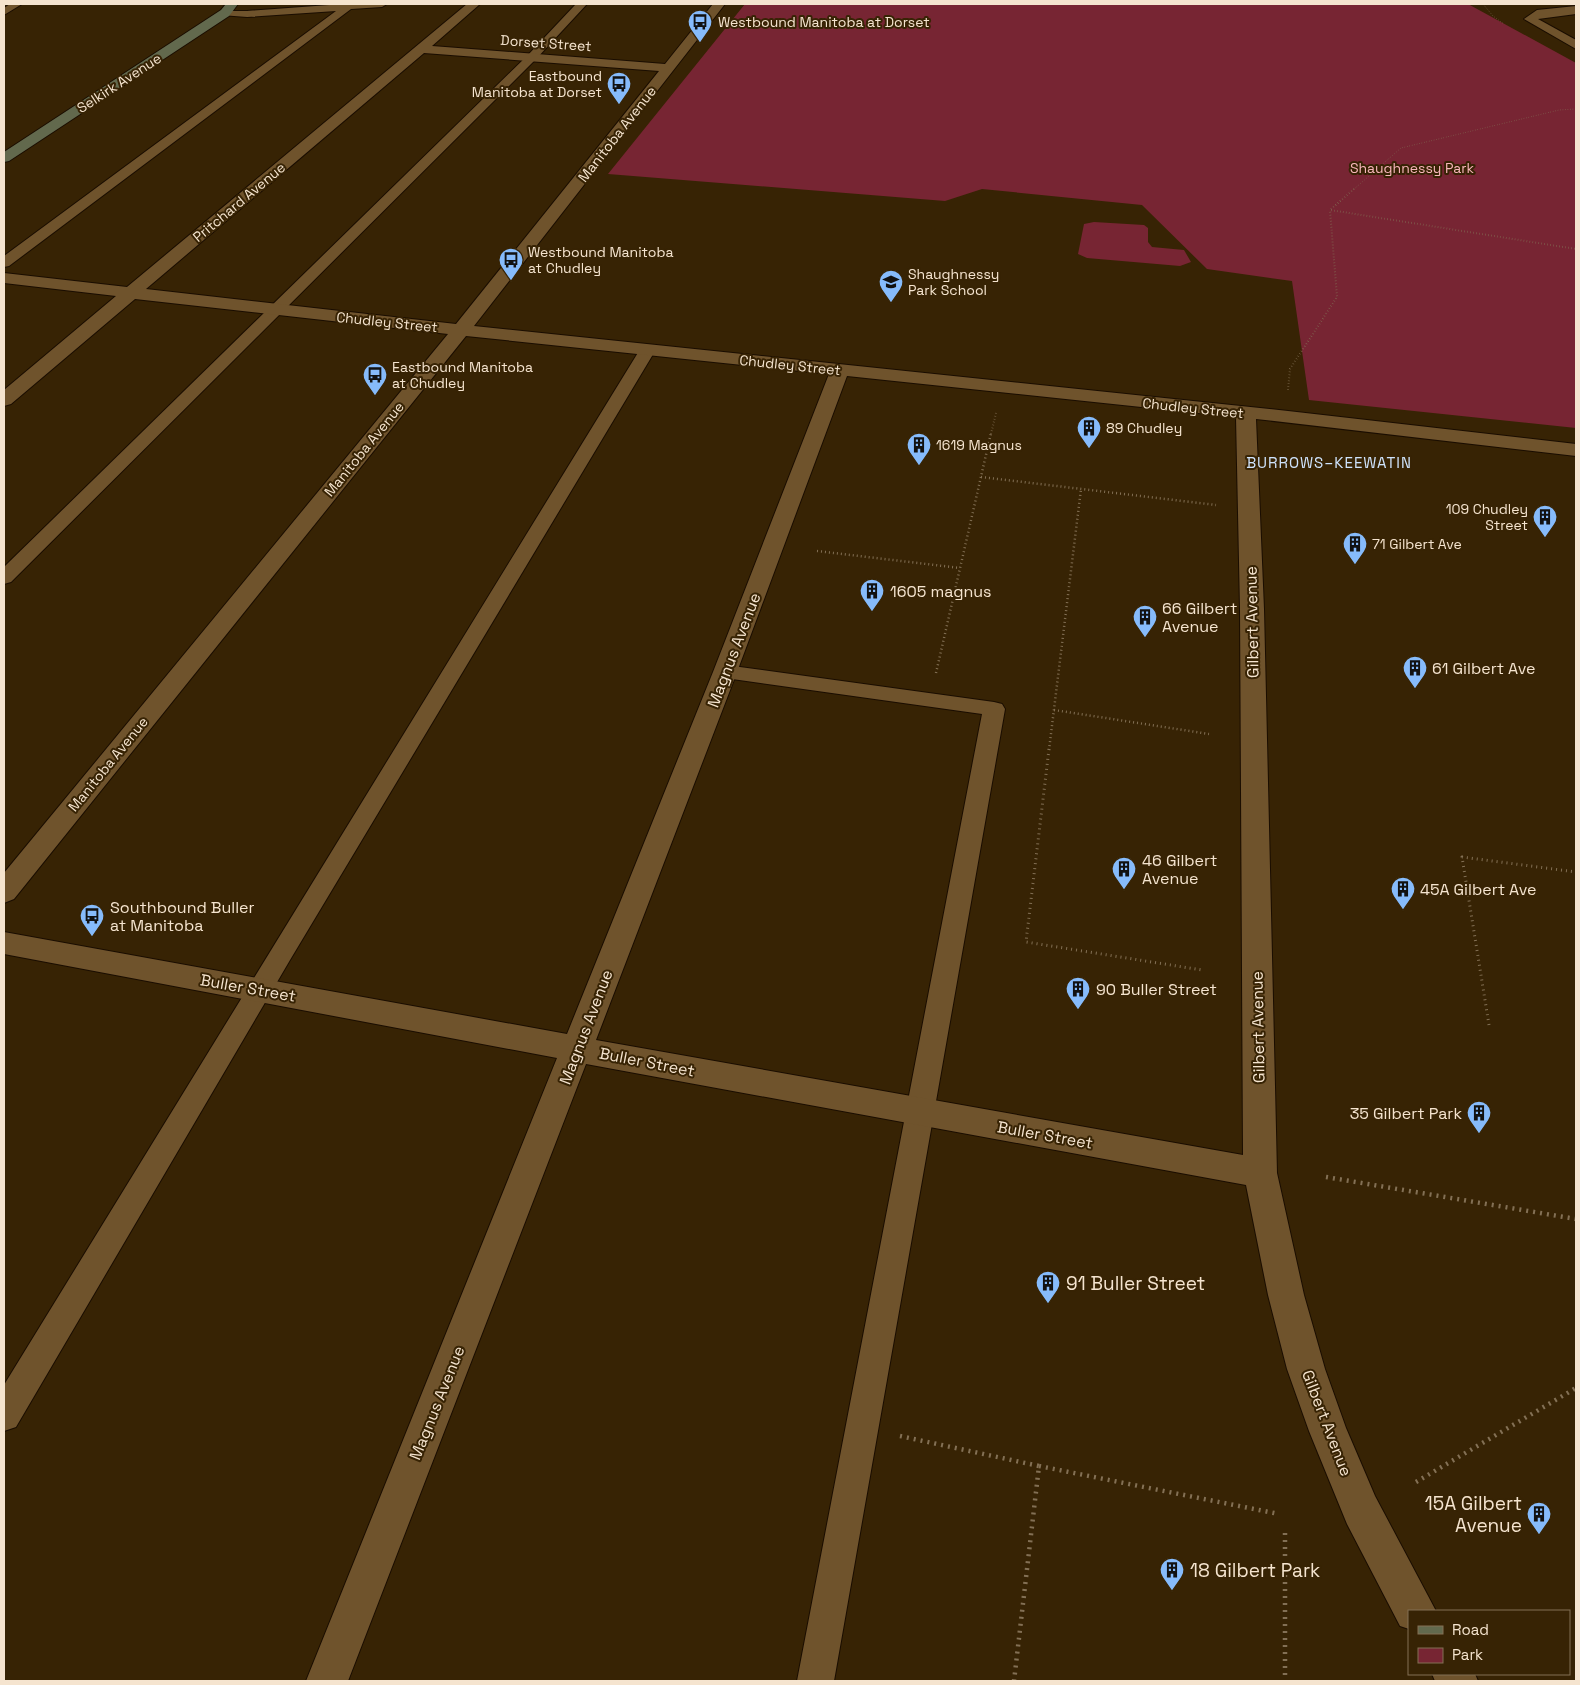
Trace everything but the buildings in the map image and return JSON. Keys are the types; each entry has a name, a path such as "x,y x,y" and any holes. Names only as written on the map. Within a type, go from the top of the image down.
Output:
{"street":[{"name":"Pritchard Avenue","path":"4,400 474,4"},
{"name":"Manitoba Avenue","path":"4,892 460,330 719,4"},
{"name":"Selkirk Avenue","path":"4,158 228,8"},
{"path":"1576,10 1537,14 1530,17 1534,22 1576,45"},
{"name":"Dorset Street","path":"421,49 669,68"},
{"name":"Chudley Street","path":"4,278 646,351 840,370 1576,450"},
{"name":"Magnus Avenue","path":"327,1681 578,1049 840,370"},
{"name":"Gilbert Avenue","path":"1246,414 1252,609 1260,1173 1286,1295 1306,1369 1328,1430 1361,1510 1414,1610"},
{"name":"Buller Street","path":"4,943 921,1113 1260,1173"}],"lane":[{"path":"4,12 17,4"},
{"path":"228,8 247,14 382,4"},
{"path":"4,578 532,57 582,4"},
{"path":"4,263 350,6"},
{"path":"4,1416 259,990 646,351"},
{"path":"725,672 994,709 816,1681"}],"path":[{"path":"1483,4 1493,16 1506,26"},
{"path":"1330,210 1401,148 1559,110 1576,109"},
{"path":"1330,210 1576,249"},
{"path":"1287,393 1290,369 1338,296 1330,210"},
{"path":"934,680 998,408"},
{"path":"981,477 1216,505"},
{"path":"1081,489 1026,942 1202,970"},
{"path":"817,551 960,568"},
{"path":"1054,710 1209,734"},
{"path":"1489,1025 1462,857 1576,872"},
{"path":"1326,1177 1576,1219"},
{"path":"1416,1482 1576,1388"},
{"path":"863,1428 1039,1466 1279,1514"},
{"path":"1014,1681 1039,1466"},
{"path":"1285,1533 1286,1681"}],"green space":[{"name":"Shaughnessy Park","path":"745,4 1468,4 1576,63 1576,428 1309,400 1292,281 1207,269 1142,205 982,189 945,201 608,174"},
{"path":"1094,222 1144,225 1148,228 1148,242 1152,247 1184,250 1191,262 1180,266 1087,258 1078,254 1084,224"}],"place":[{"name":"Westbound Manitoba at Dorset","path":"700,43"},
{"name":"Eastbound Manitoba at Dorset","path":"619,105"},
{"name":"Westbound Manitoba at Chudley","path":"511,281"},
{"name":"Shaughnessy Park School","path":"891,303"},
{"name":"Eastbound Manitoba at Chudley","path":"375,396"},
{"name":"89 Chudley","path":"1089,449"},
{"name":"1619 Magnus","path":"919,466"},
{"name":"109 Chudley Street","path":"1545,538"},
{"name":"71 Gilbert Ave","path":"1355,565"},
{"name":"1605 magnus","path":"872,612"},
{"name":"66 Gilbert Avenue","path":"1145,638"},
{"name":"61 Gilbert Ave","path":"1415,689"},
{"name":"46 Gilbert Avenue","path":"1124,890"},
{"name":"45A Gilbert Ave","path":"1403,910"},
{"name":"Southbound Buller at Manitoba","path":"92,937"},
{"name":"90 Buller Street","path":"1078,1010"},
{"name":"35 Gilbert Park","path":"1479,1134"},
{"name":"91 Buller Street","path":"1048,1304"},
{"name":"15A Gilbert Avenue","path":"1539,1535"},
{"name":"18 Gilbert Park","path":"1172,1591"}],"district":[{"name":"BURROWS–KEEWATIN","path":"1329,462"}]}
